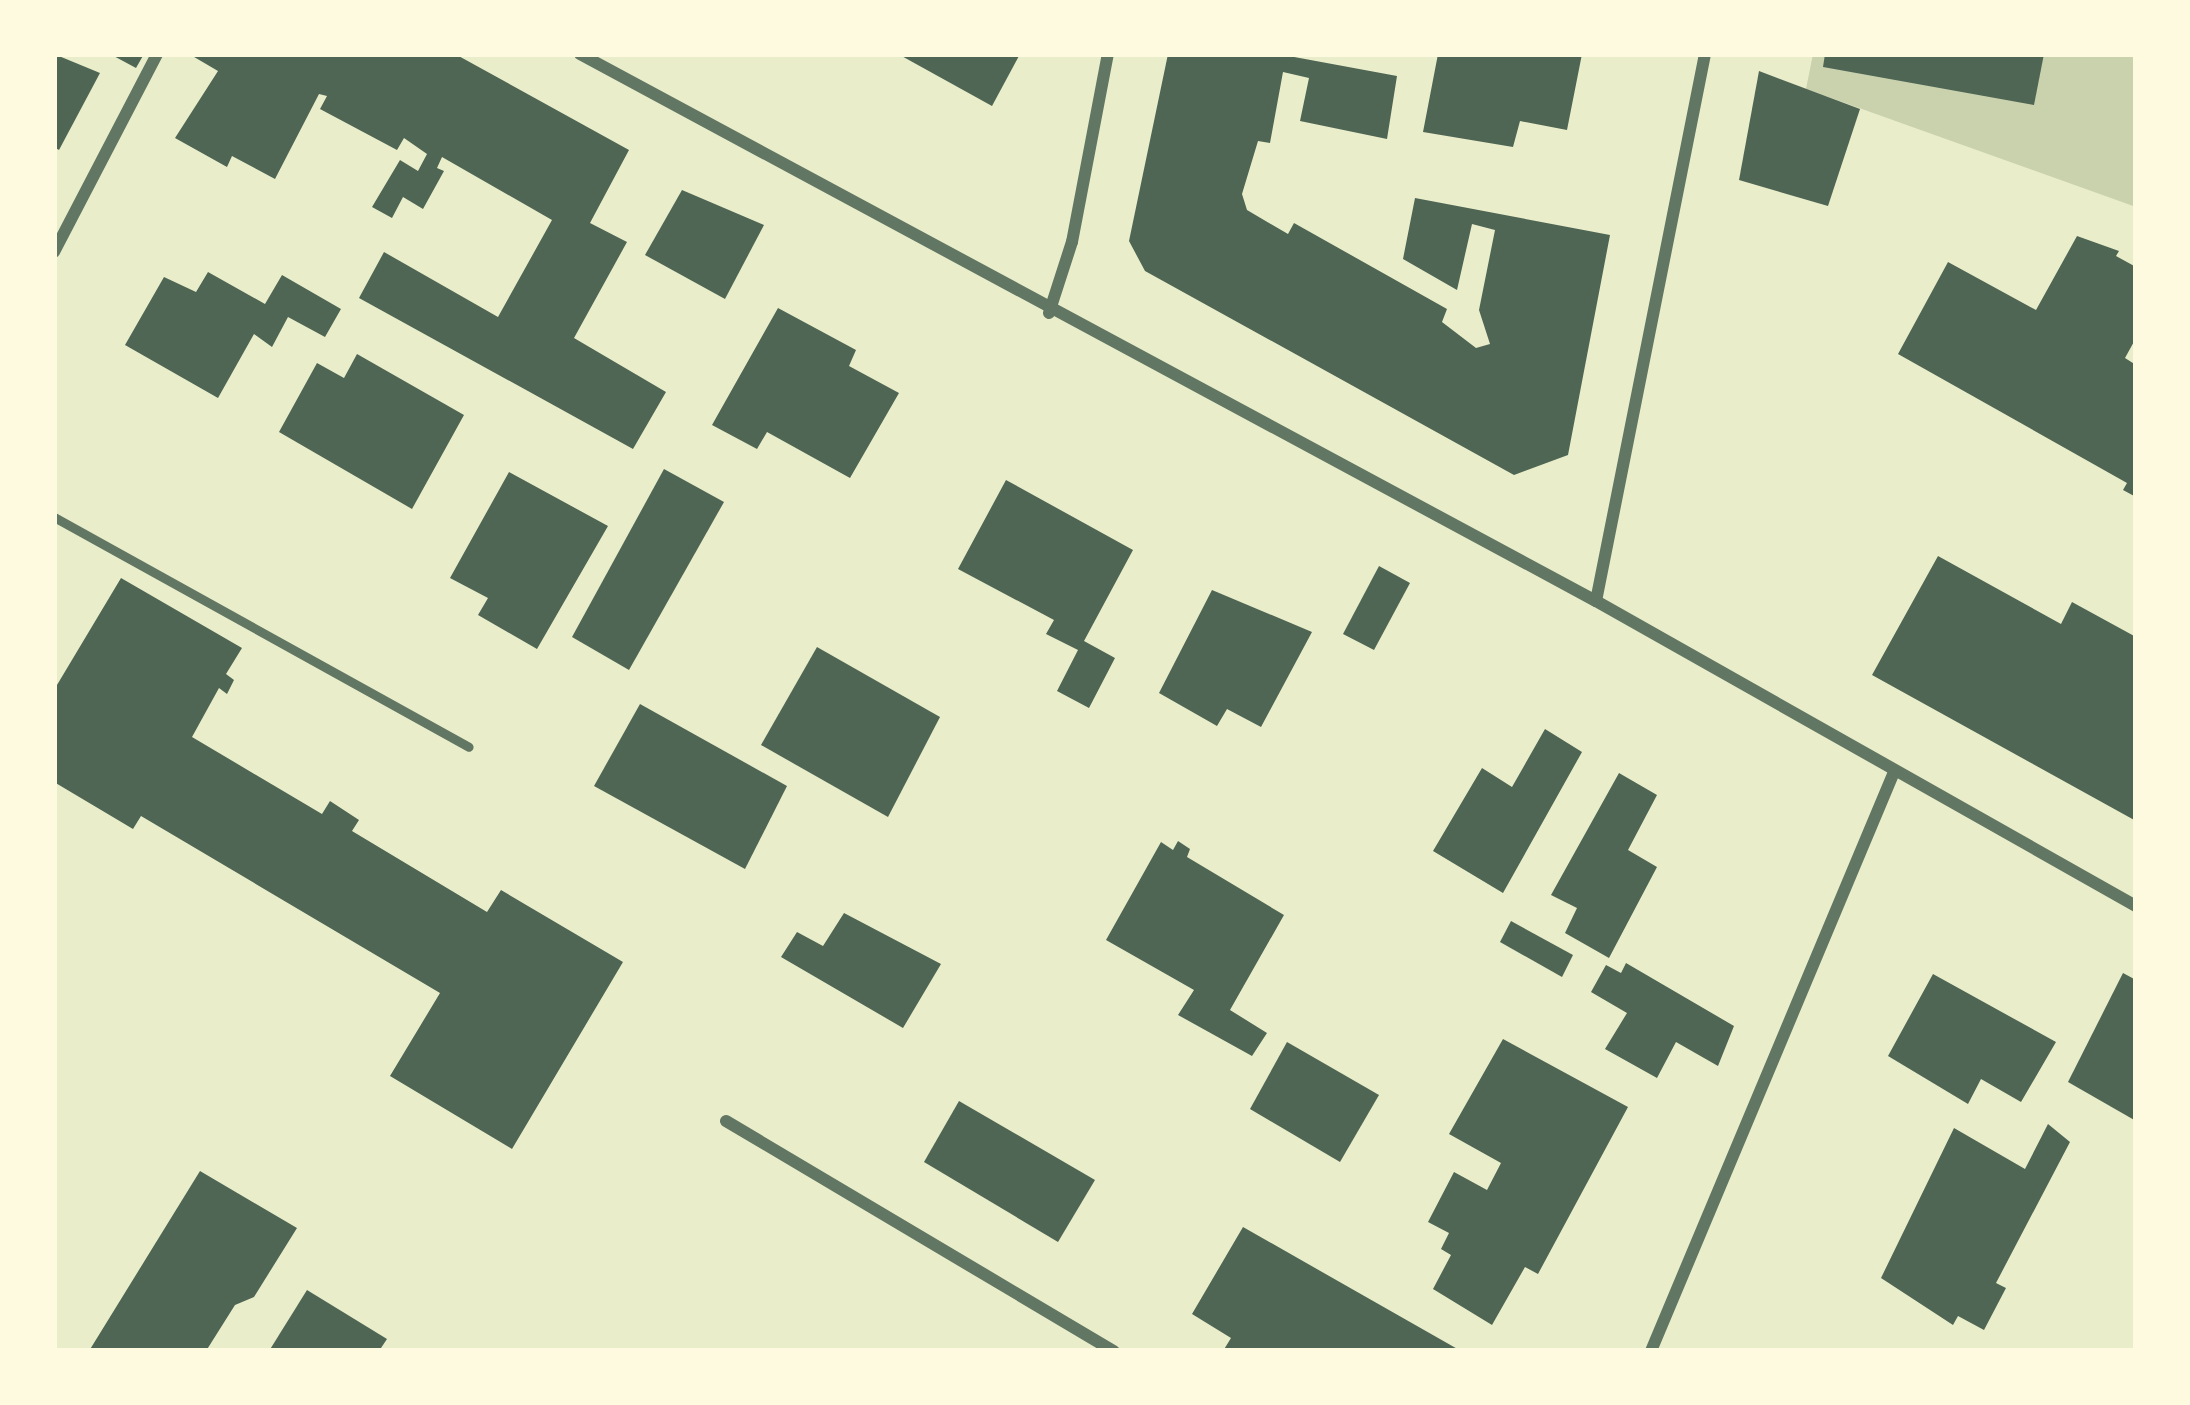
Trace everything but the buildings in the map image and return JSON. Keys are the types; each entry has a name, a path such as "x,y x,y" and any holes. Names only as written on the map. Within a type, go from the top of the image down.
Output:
{"street":[{"path":"54,252 157,54"},
{"path":"580,54 1049,313 1596,601 2136,906"},
{"path":"1049,313 1072,242 1108,54"},
{"path":"1596,601 1705,54"},
{"path":"1651,1351 1894,772"},
{"path":"726,1121 1114,1351"}],"lane":[{"path":"54,517 470,747"}],"green space":[{"path":"1813,54 2136,54 2136,207 1806,89"}]}
